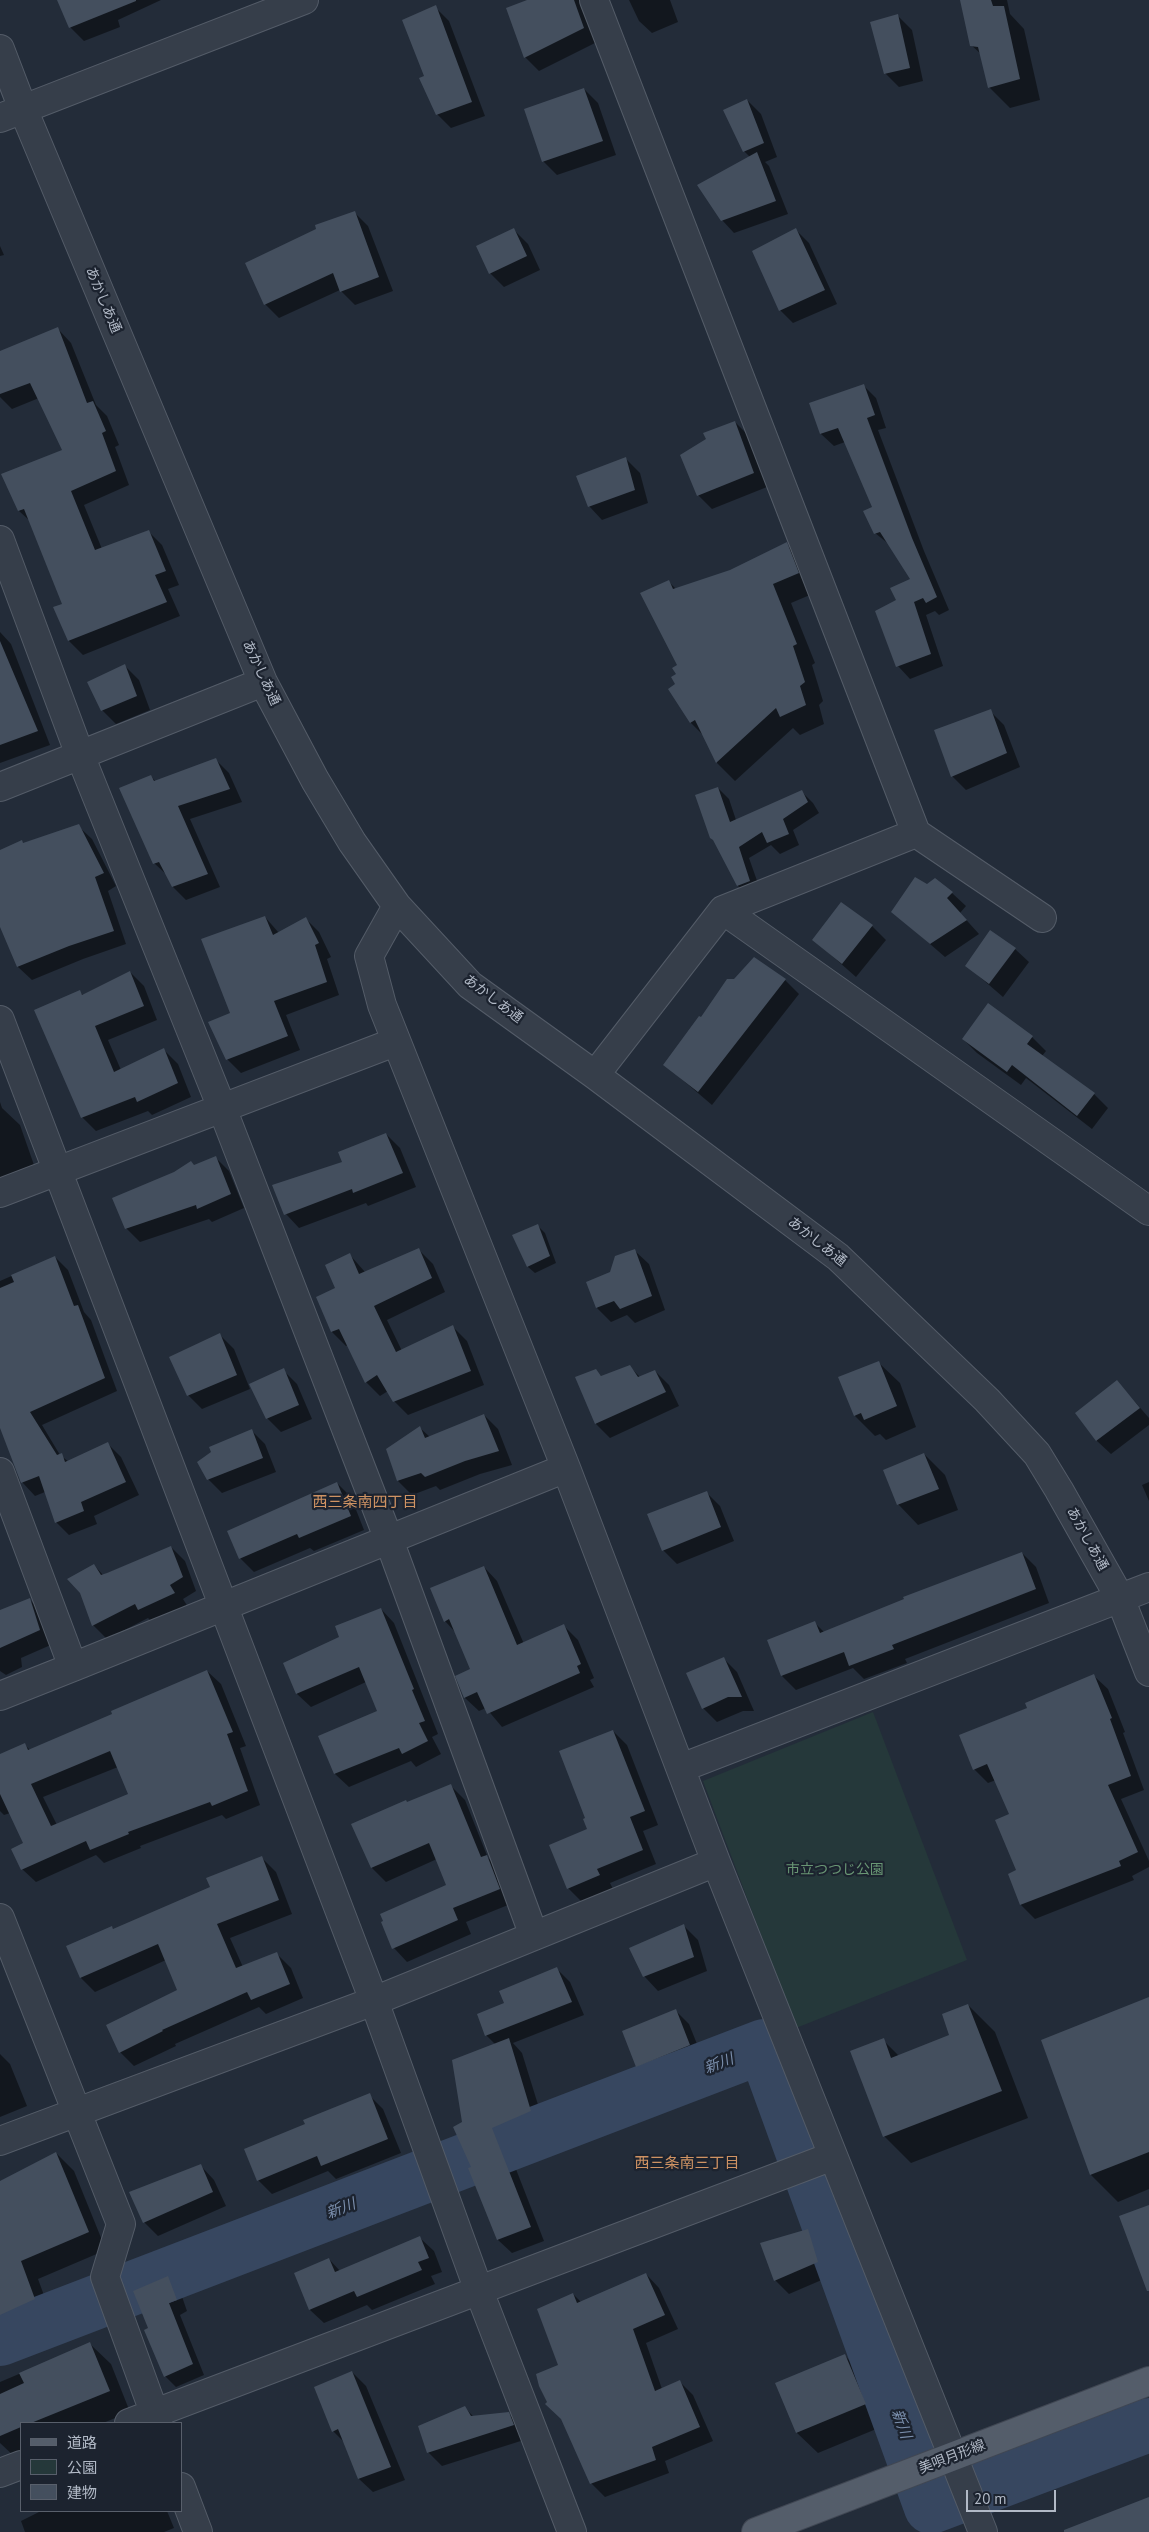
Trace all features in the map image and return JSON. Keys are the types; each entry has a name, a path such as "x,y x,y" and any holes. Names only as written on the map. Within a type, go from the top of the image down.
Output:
{"main road":[{"name":"美唄月形線","path":"756,2532 1149,2381"}],"street":[{"path":"11,114 304,0"},
{"path":"594,0 916,833 1042,918"},
{"name":"あかしあ通","path":"0,49 11,114 263,682 320,788 352,842 397,906 470,985 595,1075 838,1257 988,1400 1037,1454 1120,1598 1149,1672"},
{"path":"0,540 80,755 222,1108 389,1540 534,1936"},
{"path":"0,787 263,682"},
{"path":"595,1075 723,910 916,833"},
{"path":"397,906 369,956 382,1005 566,1468 716,1862 951,2457 983,2532"},
{"path":"723,910 1149,1211"},
{"path":"0,1020 374,2001 479,2291 572,2532"},
{"path":"0,1193 396,1042"},
{"path":"0,1696 566,1468"},
{"path":"0,1472 73,1667"},
{"path":"681,1768 1149,1587"},
{"path":"0,2141 374,2001 716,1862"},
{"path":"0,1918 121,2224 105,2277 156,2418"},
{"path":"134,2422 156,2418 479,2291 833,2156"},
{"path":"0,2473 20,2464"},
{"path":"182,2489 198,2532"}],"green space":[{"name":"市立つつじ公園","path":"873,1712 967,1960 796,2028 703,1781"}],"building":[{"path":"57,0 136,0 136,1 69,28"},
{"path":"527,0 574,0 584,28 524,58 506,8"},
{"path":"960,0 991,0 993,6 1004,6 1020,79 988,88 978,47 970,46"},
{"path":"436,5 472,102 436,115 419,78 424,76 402,20"},
{"path":"898,14 910,68 884,74 870,22"},
{"path":"584,88 603,141 542,162 524,109"},
{"path":"747,99 764,143 743,152 723,110"},
{"path":"757,152 776,201 721,221 697,185"},
{"path":"355,211 379,277 340,292 333,273 264,305 245,263 316,229 315,225"},
{"path":"514,228 527,256 489,274 476,246"},
{"path":"796,228 825,290 779,311 752,251"},
{"path":"58,327 87,403 93,401 106,431 102,433 116,471 71,491 95,550 149,530 166,571 155,575 167,602 68,641 53,607 62,604 24,509 18,511 1,474 62,450 30,383 0,394 0,351"},
{"path":"864,384 875,415 867,418 912,538 937,597 926,603 923,598 914,602 931,654 896,667 875,611 896,600 890,588 910,579 880,532 874,534 863,511 872,507 838,428 820,434 809,403"},
{"path":"735,421 754,473 697,496 680,455 706,439 703,433"},
{"path":"626,457 635,490 588,507 576,476"},
{"path":"787,542 799,573 773,584 797,644 793,646 805,682 800,686 806,705 780,717 776,708 716,763 695,720 690,723 668,689 675,684 671,677 676,674 672,668 677,665 640,593 669,580 673,589 730,570"},
{"path":"0,641 38,731 0,745"},
{"path":"125,664 137,696 101,711 87,682"},
{"path":"991,709 1007,753 951,777 934,730"},
{"path":"216,758 230,789 178,806 208,874 172,887 159,862 153,864 119,788 151,775 154,781"},
{"path":"718,787 730,822 802,790 808,802 783,819 789,834 767,843 762,832 739,847 750,881 737,886 713,840 710,838 695,795"},
{"path":"79,824 104,873 95,877 114,931 69,946 17,967 0,927 0,850 22,840 23,843"},
{"path":"915,877 927,884 935,878 953,892 947,898 967,920 930,944 891,912"},
{"path":"841,902 873,925 842,964 812,940"},
{"path":"265,916 273,935 306,917 319,943 315,945 327,982 274,1001 288,1036 226,1060 208,1022 230,1013 201,939"},
{"path":"990,930 1016,948 989,984 965,966"},
{"path":"754,957 786,979 698,1092 663,1065 699,1016 701,1017 727,979 734,979"},
{"path":"130,971 144,1006 95,1026 114,1072 164,1048 178,1083 137,1102 135,1097 81,1118 34,1010 80,990 82,995"},
{"path":"988,1003 1033,1036 1027,1044 1095,1093 1077,1116 1012,1065 1007,1072 962,1039"},
{"path":"386,1133 403,1173 353,1193 352,1189 284,1215 272,1185 342,1162 338,1152"},
{"path":"216,1156 231,1194 197,1209 196,1205 125,1229 112,1198 174,1172 191,1161 194,1165"},
{"path":"538,1224 550,1256 527,1267 512,1235"},
{"path":"419,1248 432,1278 374,1306 396,1352 453,1325 471,1371 393,1402 377,1375 365,1383 339,1329 331,1332 316,1297 335,1288 325,1265 350,1253 359,1274"},
{"path":"635,1249 652,1296 620,1309 614,1301 596,1308 586,1282 610,1272 615,1256"},
{"path":"55,1256 74,1306 78,1305 105,1378 30,1412 57,1455 62,1453 65,1462 108,1442 126,1482 81,1502 84,1511 55,1523 39,1476 21,1483 0,1428 0,1288 14,1282 11,1275"},
{"path":"220,1333 237,1375 187,1396 169,1357"},
{"path":"879,1361 897,1406 864,1420 861,1413 854,1416 838,1377"},
{"path":"630,1365 638,1377 655,1370 666,1392 595,1424 575,1377 596,1369 601,1376"},
{"path":"284,1368 299,1405 266,1419 249,1384"},
{"path":"1117,1380 1140,1408 1096,1441 1075,1413"},
{"path":"484,1414 499,1451 465,1461 425,1477 421,1473 397,1481 386,1449 420,1426 425,1438"},
{"path":"252,1429 263,1458 207,1480 197,1462 211,1452 209,1447"},
{"path":"924,1453 939,1489 897,1505 883,1470"},
{"path":"337,1482 351,1516 299,1538 297,1534 239,1559 227,1531"},
{"path":"707,1491 721,1527 662,1551 647,1514"},
{"path":"171,1546 183,1577 170,1585 175,1593 138,1610 135,1604 92,1626 80,1593 67,1579 94,1564 101,1575"},
{"path":"1022,1552 1036,1589 892,1645 894,1649 849,1666 844,1652 781,1676 767,1640 815,1621 820,1633 904,1599 903,1597"},
{"path":"484,1566 517,1645 564,1624 581,1664 577,1666 580,1673 487,1714 477,1692 464,1698 455,1676 470,1669 449,1619 444,1622 430,1588"},
{"path":"30,1598 40,1630 0,1648 0,1610"},
{"path":"381,1608 414,1689 412,1690 425,1721 419,1723 428,1741 402,1754 399,1748 334,1774 318,1736 377,1711 359,1667 296,1694 283,1663 339,1637 335,1626"},
{"path":"724,1657 742,1697 728,1697 702,1709 686,1673"},
{"path":"207,1670 233,1732 227,1734 248,1791 212,1806 210,1802 128,1832 129,1834 90,1850 86,1841 21,1870 11,1849 23,1843 0,1794 0,1754 25,1743 28,1750 112,1714 111,1711","holes":["110,1751 128,1794 51,1826 31,1784"]},
{"path":"1094,1674 1112,1718 1110,1719 1131,1776 1108,1785 1138,1852 1119,1861 1121,1866 1020,1905 1008,1874 1016,1870 995,1820 1009,1814 987,1764 973,1770 959,1735 1027,1708 1025,1703"},
{"path":"613,1730 645,1811 630,1817 643,1850 597,1869 600,1875 567,1889 549,1845 587,1829 583,1819 585,1818 559,1751"},
{"path":"451,1784 481,1857 487,1855 500,1889 453,1908 458,1920 392,1949 381,1922 383,1921 380,1914 446,1885 429,1843 371,1868 351,1824 406,1800 407,1802"},
{"path":"262,1856 279,1900 217,1924 236,1968 277,1952 290,1984 251,2000 247,1992 162,2030 119,2053 106,2025 177,1990 158,1944 80,1978 66,1946 112,1926 113,1929 210,1887 206,1878"},
{"path":"684,1924 694,1957 643,1977 629,1948"},
{"path":"557,1967 572,2002 485,2036 477,2014 504,2003 499,1991"},
{"path":"1149,1997 1149,2152 1090,2175 1041,2040"},
{"path":"968,2004 1002,2091 883,2137 850,2051 884,2038 891,2058 949,2035 942,2014"},
{"path":"676,2009 690,2045 636,2067 622,2031"},
{"path":"509,2038 531,2111 492,2128 531,2227 497,2240 468,2168 471,2167 453,2127 462,2122 452,2060"},
{"path":"370,2093 388,2139 321,2166 317,2156 257,2181 244,2149 305,2124 303,2120"},
{"path":"56,2152 89,2232 21,2261 35,2299 0,2315 0,2181"},
{"path":"201,2164 213,2192 143,2223 129,2192"},
{"path":"1149,2205 1149,2291 1147,2291 1119,2216"},
{"path":"808,2229 818,2262 774,2281 760,2243"},
{"path":"420,2236 429,2258 418,2262 422,2270 357,2297 354,2291 309,2310 294,2273 329,2258 335,2272"},
{"path":"646,2273 665,2315 633,2329 655,2391 680,2380 700,2427 652,2447 656,2460 590,2484 561,2419 545,2404 547,2402 539,2386 536,2374 558,2365 537,2309 573,2293 577,2303"},
{"path":"168,2276 177,2300 169,2303 193,2364 164,2377 144,2330 148,2328 133,2291"},
{"path":"90,2342 110,2391 33,2422 20,2422 20,2427 0,2436 0,2394 24,2383 19,2373"},
{"path":"845,2354 866,2404 796,2433 775,2383"},
{"path":"352,2371 391,2467 358,2479 338,2429 332,2432 314,2387"},
{"path":"465,2406 471,2416 509,2412 514,2425 427,2453 418,2426"},
{"path":"1149,2497 1149,2532 1064,2532 1064,2530"}],"waterway":[{"name":"新川","path":"0,2339 764,2046 931,2507 1149,2425"}],"district":[{"name":"西三条南四丁目","path":"365,1503"},
{"name":"西三条南三丁目","path":"687,2164"}]}
